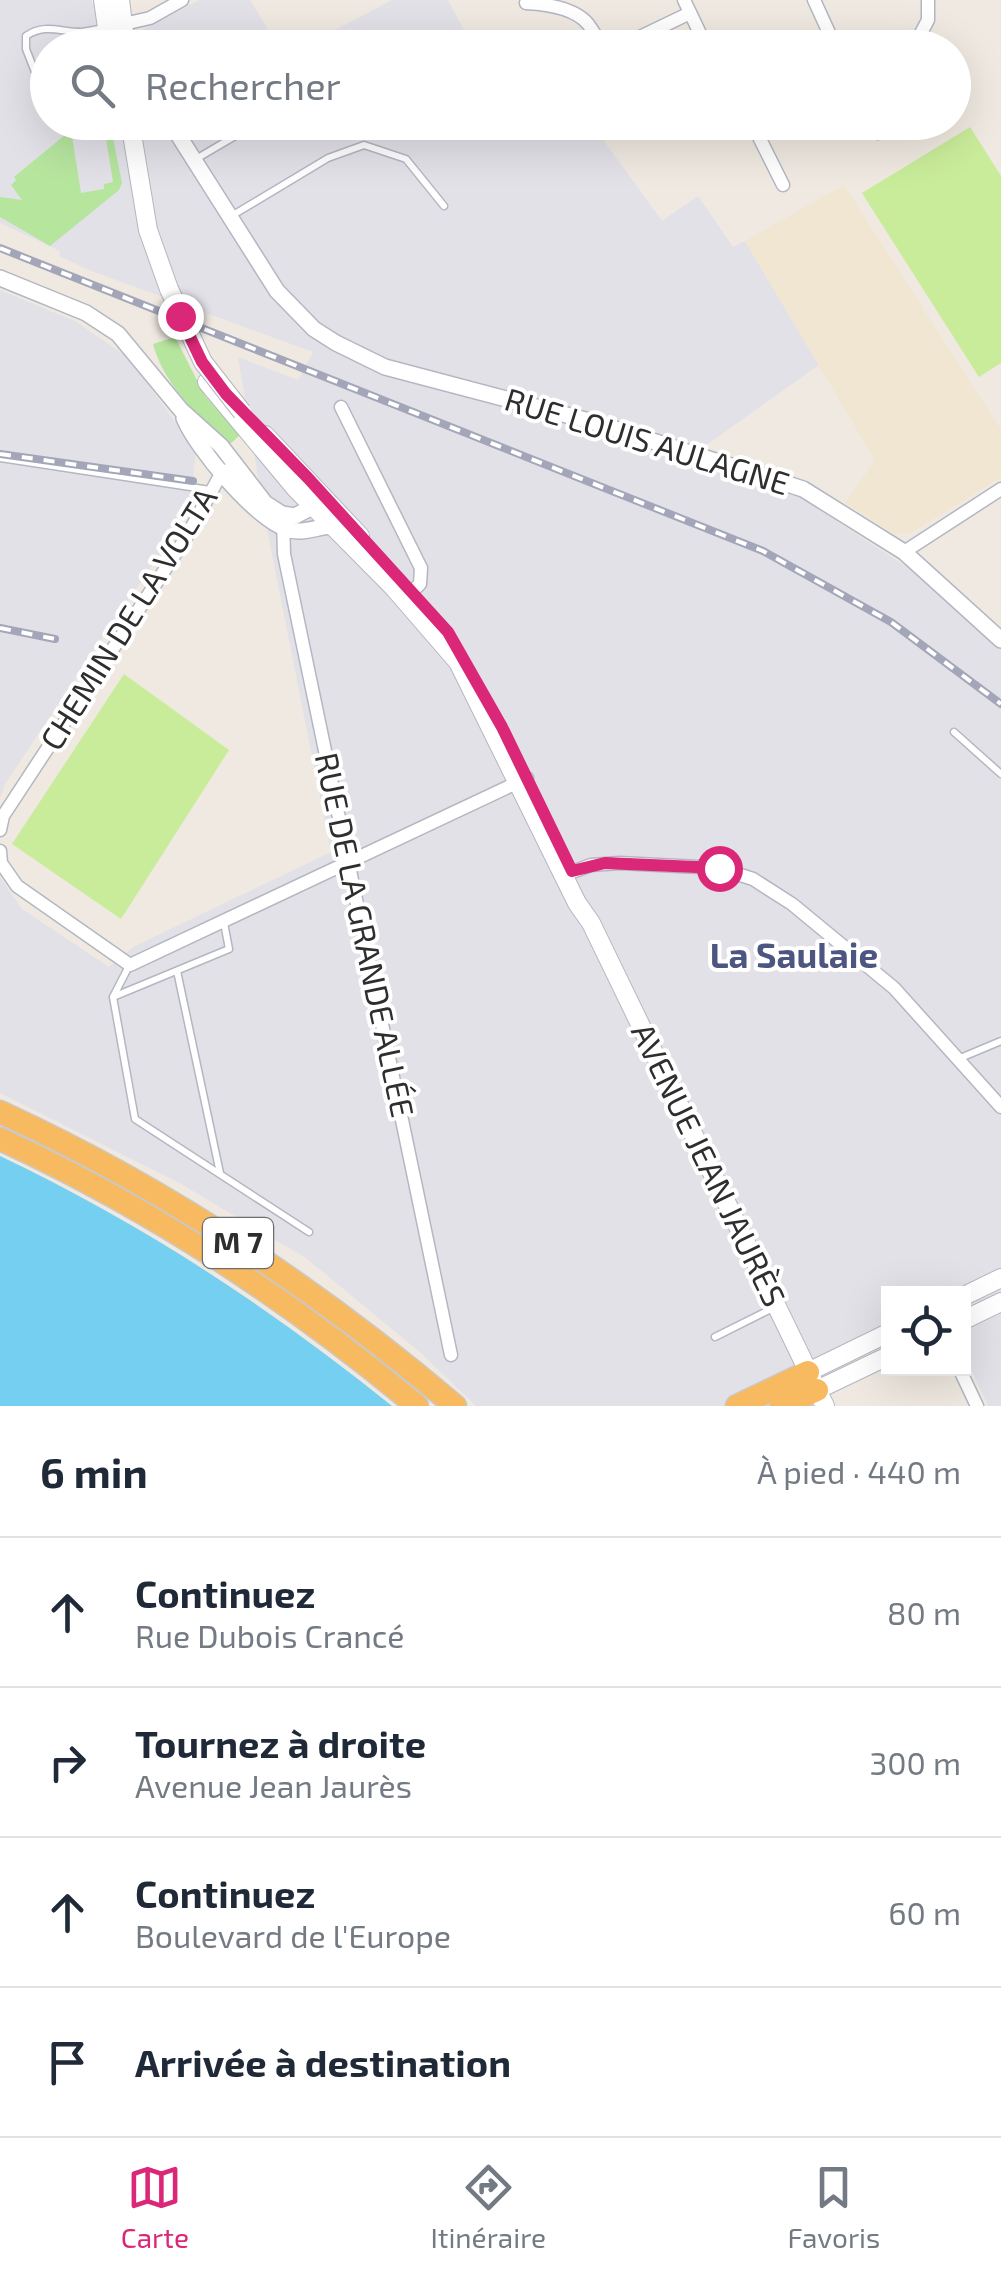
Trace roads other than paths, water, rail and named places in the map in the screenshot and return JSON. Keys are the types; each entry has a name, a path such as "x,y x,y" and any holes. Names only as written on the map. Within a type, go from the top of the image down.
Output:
{"highway":[{"name":"M 7","path":"0,1112 102,1162 213,1226 362,1331 455,1406"},
{"name":"M 7","path":"0,1139 115,1198 241,1274 324,1332 417,1406"},
{"path":"362,1331 473,1406"},
{"path":"737,1406 817,1389"},
{"path":"781,1406 817,1389"}],"main road":[{"path":"103,0 118,30"},
{"path":"115,30 120,0"},
{"path":"122,140 140,232 164,286"},
{"path":"133,140 148,230 164,286"},
{"name":"AVENUE JEAN JAURÈS","path":"164,286 190,353 207,382 323,513 403,590"},
{"name":"AVENUE JEAN JAURÈS","path":"323,513 389,568 458,662 523,780 817,1389"},
{"path":"971,1293 1001,1278"},
{"path":"971,1317 1001,1302"},
{"path":"817,1389 881,1339"},
{"path":"817,1389 881,1359"}],"street":[{"path":"116,26 150,18 182,0"},
{"path":"814,0 828,30"},
{"path":"923,30 928,20 928,0"},
{"path":"526,3 550,4 586,21 590,30"},
{"path":"646,30 687,7 698,30"},
{"name":"RUE LOUIS AULAGNE","path":"181,140 268,280 314,329 350,351 385,367 593,422 803,489 904,552 1001,640"},
{"path":"762,140 782,185"},
{"path":"0,278 70,306 110,328 181,410 220,446 283,521"},
{"path":"341,407 421,568 420,584 403,590"},
{"path":"181,410 186,425 253,506 283,521 323,513"},
{"path":"222,472 230,469 258,494"},
{"name":"CHEMIN DE LA VOLTA","path":"1,823 187,536 222,472"},
{"path":"904,552 1001,489"},
{"name":"RUE DE LA GRANDE ALLÉE","path":"283,521 285,561 451,1355"},
{"path":"0,851 2,863 17,886 130,965 523,780"},
{"path":"568,873 592,865 619,863 719,868 752,880 792,904 894,988 1001,1107"},
{"path":"963,1376 977,1406"}],"lane":[{"path":"91,30 116,26"},
{"path":"35,30 66,30"},
{"path":"30,33 26,36 30,58"},
{"path":"194,160 228,140"},
{"path":"230,217 328,158 364,145 406,160 444,206"},
{"path":"0,458 212,490"},
{"path":"954,732 1001,774"},
{"path":"113,997 229,949 223,921"},
{"path":"130,965 113,997 135,1119 309,1232"},
{"path":"176,970 220,1173"},
{"path":"957,1059 1001,1041"},
{"path":"714,1336 776,1306"}],"water":[{"path":"0,1156 104,1210 204,1269 300,1335 392,1406 0,1406"}],"railway":[{"path":"0,248 763,551 891,622 1001,704"},
{"path":"0,454 193,481"},
{"path":"0,628 55,639"}],"district":[{"name":"La Saulaie","path":"794,956"}]}
